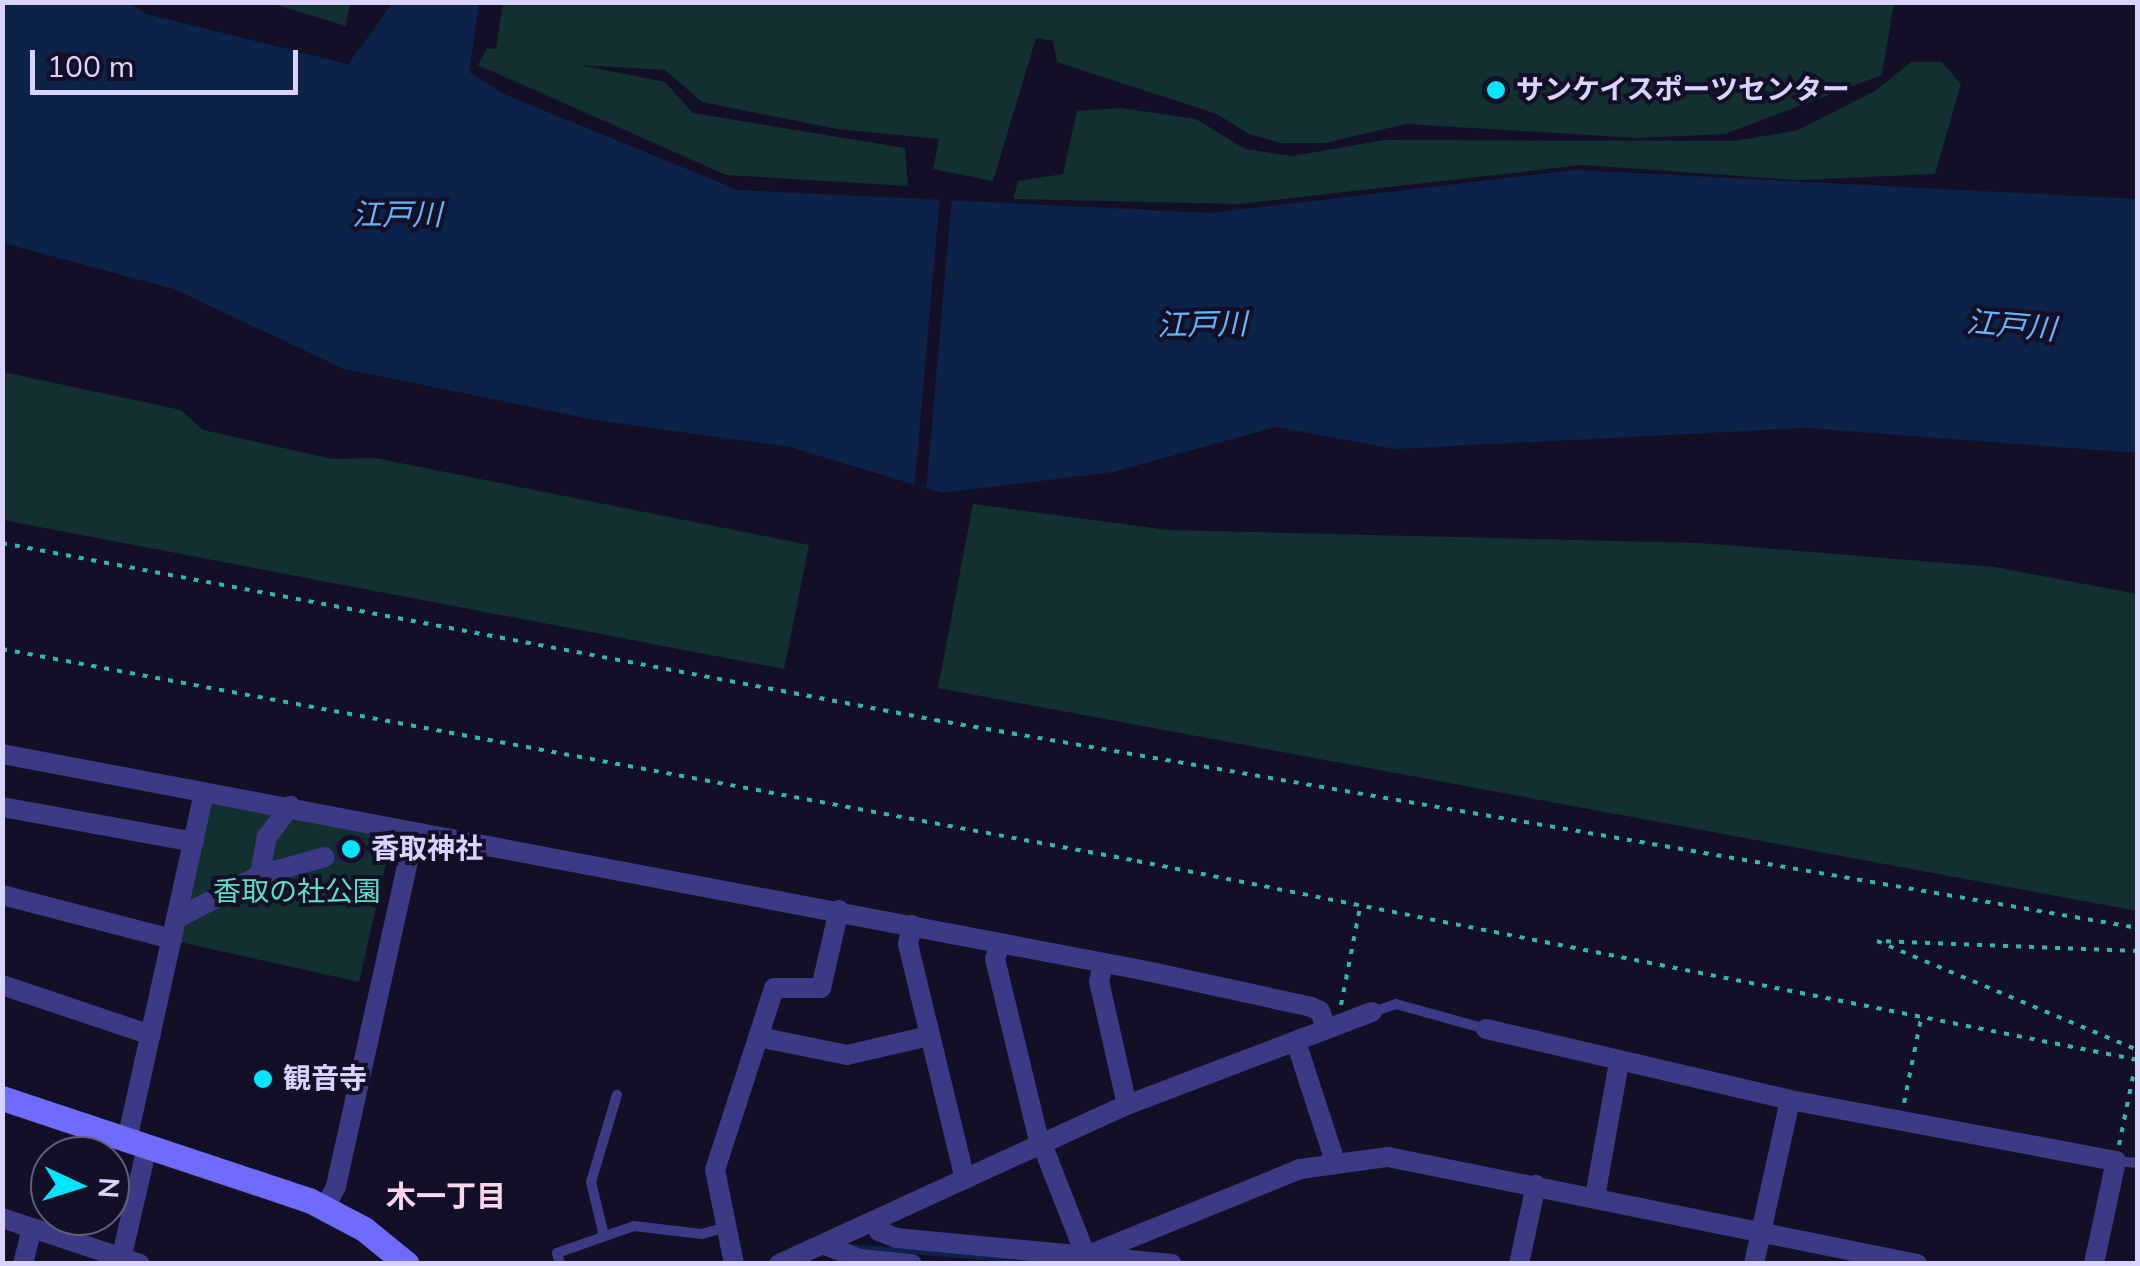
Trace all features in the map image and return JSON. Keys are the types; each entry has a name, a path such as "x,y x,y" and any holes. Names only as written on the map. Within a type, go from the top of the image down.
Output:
{"street":[{"path":"2,754 838,910 1000,947 1104,964 1311,1008 1335,1025"},
{"path":"54,1236 127,1262 150,1035 204,792"},
{"path":"260,875 267,837 290,806"},
{"path":"2,807 194,842"},
{"path":"325,1208 336,1186 414,832"},
{"path":"2,894 174,929 260,875 325,857"},
{"path":"734,1264 715,1170 774,988 821,988 827,979 838,910"},
{"path":"912,925 908,944 965,1179"},
{"path":"1000,947 995,959 1041,1144 1090,1259"},
{"path":"1104,964 1099,980 1126,1105"},
{"path":"2,986 150,1035"},
{"path":"835,1254 875,1222 1126,1105 1372,1012"},
{"path":"1486,1029 1790,1100 2117,1154 2094,1264"},
{"path":"758,1037 848,1055 929,1036"},
{"path":"1296,1042 1335,1161"},
{"path":"1594,1198 1619,1062"},
{"path":"2,1098 325,1208 407,1264"},
{"path":"1754,1264 1790,1100"},
{"path":"1090,1259 1335,1161 1416,1160 1918,1264"},
{"path":"1519,1264 1536,1185"},
{"path":"2,1218 30,1227"},
{"path":"875,1222 896,1238 1172,1264"},
{"path":"24,1264 30,1236"},
{"path":"779,1264 835,1254 912,1264"}],"lane":[{"path":"1372,1012 1396,1004 1486,1029"},
{"path":"604,1236 590,1182 617,1095"},
{"path":"2117,1154 2138,1163"},
{"path":"560,1264 557,1253 634,1226 702,1234 727,1227"}],"path":[{"path":"2,543 935,720 2138,928"},
{"path":"2,649 1360,906 1921,1019 2137,1056"},
{"path":"1335,1025 1360,906"},
{"path":"2137,1056 1877,941 2138,950"},
{"path":"1901,1117 1921,1019"},
{"path":"2117,1154 2137,1056"}],"green space":[{"path":"350,2 346,26 270,3"},
{"name":"サンケイスポーツセンター","path":"503,2 1894,3 1882,75 1725,134 1638,138 1406,124 1325,143 1281,143 1249,134 1217,114 1057,62 1053,41 1036,38 993,181 933,169 939,139 837,129 702,102 665,70 579,65 665,82 693,113 905,148 908,186 726,175 478,65 487,48 496,49"},
{"path":"1911,62 1942,62 1961,84 1935,174 1797,180 1582,165 1240,204 1013,199 1018,181 1063,174 1077,111 1121,108 1196,119 1245,149 1292,156 1384,140 1735,141 1798,130 1875,91"},
{"path":"3,372 181,410 203,430 333,459 375,458 809,545 784,669 3,520"},
{"path":"973,504 1168,530 1700,543 1995,567 2137,594 2137,911 938,688"},
{"name":"香取の社公園","path":"212,799 356,828 391,841 359,982 180,942"}],"water":[{"name":"江戸川","path":"2,3 129,3 146,14 348,64 393,3 479,3 469,72 506,95 738,190 1211,213 1575,170 2137,199 2137,453 1806,428 1395,449 1276,427 1113,472 942,493 790,447 596,420 344,369 174,289 3,243"}],"pier":[{"path":"940,195 952,196 927,486 915,485"}],"building":[{"name":"香取神社","path":"351,838 365,841 368,856 339,863 333,842"}],"waterway":[{"path":"852,1246 1041,1262"}],"place":[{"name":"サンケイスポーツセンター","path":"1496,90"},
{"name":"香取神社","path":"351,849"},
{"name":"観音寺","path":"263,1079"}],"district":[{"name":"木一丁目","path":"446,1198"}]}
